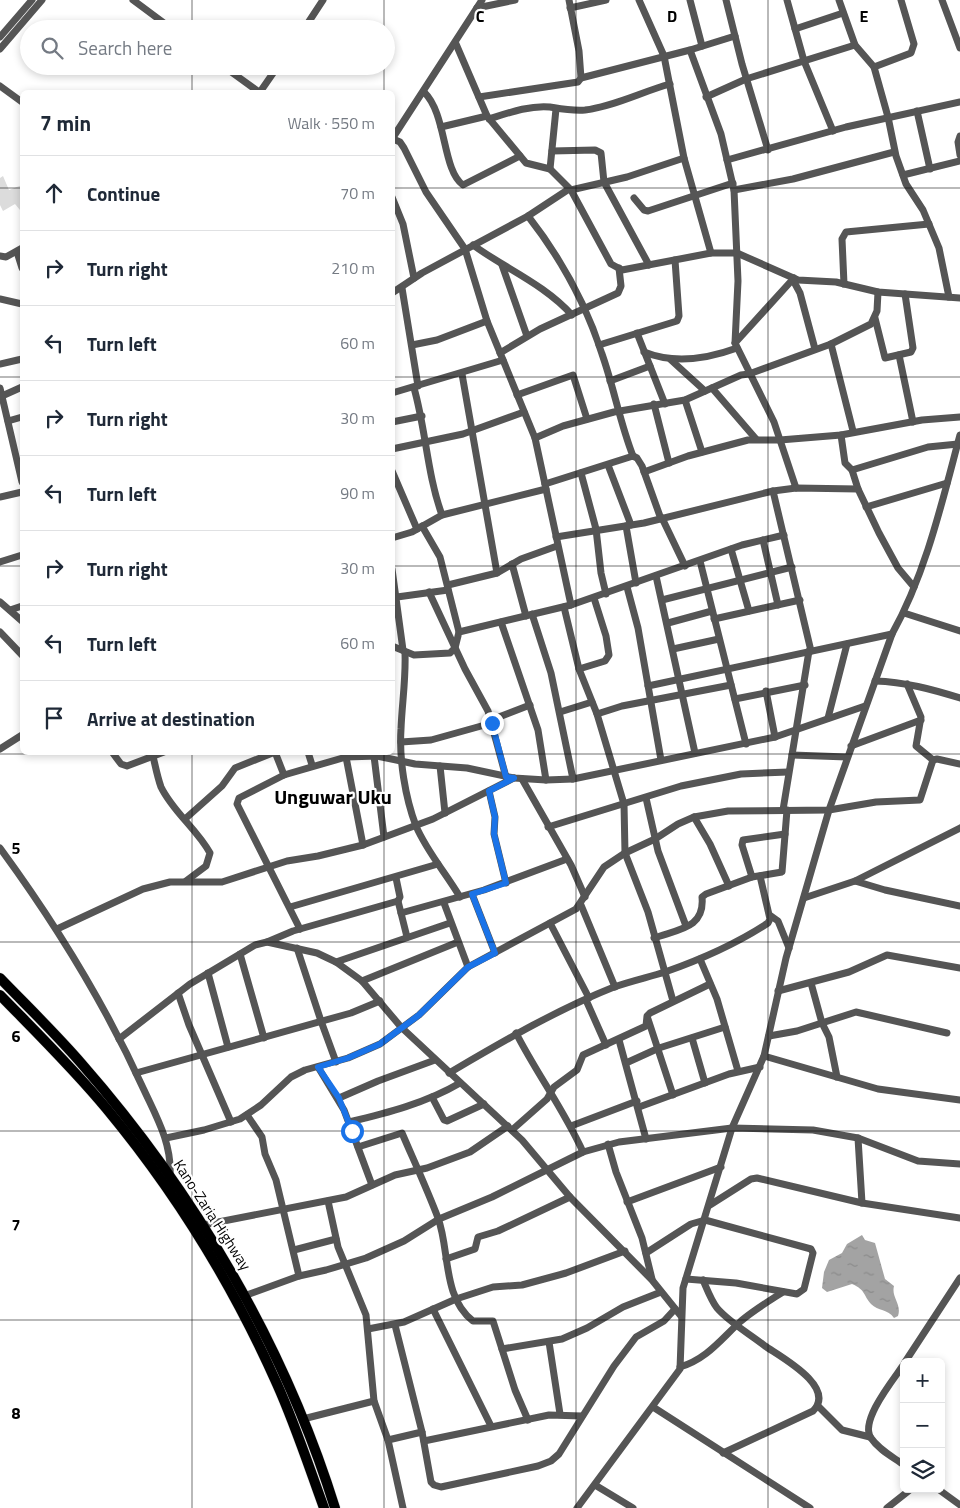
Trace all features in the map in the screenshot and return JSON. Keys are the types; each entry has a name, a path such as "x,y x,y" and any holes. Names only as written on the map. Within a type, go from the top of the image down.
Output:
{"highway":[{"name":"Kano-Zaria Highway","path":"0,978 80,1062 170,1176 203,1225 244,1296 303,1419 334,1508"},
{"name":"Kano-Zaria Highway","path":"0,995 102,1103 185,1215 224,1281 274,1378 324,1508"}],"street":[{"path":"0,37 32,0"},
{"path":"25,20 42,0"},
{"path":"133,0 160,20"},
{"path":"310,20 323,0"},
{"path":"395,136 456,44 482,0"},
{"path":"478,8 514,0"},
{"path":"581,78 570,4 606,0"},
{"path":"639,0 664,56 684,158 711,253"},
{"path":"690,0 702,46"},
{"path":"726,0 746,79 768,150"},
{"path":"786,0 804,61 833,130"},
{"path":"839,0 855,45 874,67 888,117 894,152 903,176 929,224 939,248 949,297"},
{"path":"874,67 911,53 914,49 901,0"},
{"path":"942,0 960,48"},
{"path":"795,29 843,13"},
{"path":"0,49 20,26"},
{"path":"952,28 960,26"},
{"path":"479,97 578,82 581,78 690,50 735,36"},
{"path":"456,44 488,118 529,165 550,169 570,189 612,264 619,268 649,265 711,253 737,253 793,279 844,284 878,292 960,298"},
{"path":"706,97 746,79 855,45"},
{"path":"690,50 721,134 734,186 737,253 736,346 749,374 764,398 796,488"},
{"path":"236,75 257,90"},
{"path":"261,90 272,75"},
{"path":"441,127 524,109 548,107 556,110 585,110 617,103 670,84"},
{"path":"0,86 20,101"},
{"path":"424,92 434,104 453,170 463,184 520,156"},
{"path":"727,160 768,150 833,130 960,102"},
{"path":"550,169 556,110"},
{"path":"917,111 930,169"},
{"path":"960,136 958,142 960,155"},
{"path":"395,140 400,142 404,148 426,192 465,249 487,321 535,438 556,537 579,669 597,714 615,771 624,804 626,852 648,912 673,1001"},
{"path":"552,151 599,150 601,152 604,182 649,265"},
{"path":"634,198 644,210 648,210 695,194 734,186 793,179 894,152"},
{"path":"395,292 414,278 465,249 528,216 570,189 604,182 684,158"},
{"path":"903,176 960,161"},
{"path":"395,205 403,224 414,278"},
{"path":"528,216 546,238 585,309 599,345 633,456 637,458 644,472 662,519 685,566"},
{"path":"844,284 842,239 846,232 929,224"},
{"path":"473,245 502,265 518,272 558,301 572,315"},
{"path":"0,256 6,257 20,250"},
{"path":"599,345 674,324 678,319 675,260"},
{"path":"502,265 527,336"},
{"path":"500,353 527,336 618,293 621,286 619,268"},
{"path":"671,360 725,352 736,346 793,279"},
{"path":"793,279 800,293 815,349"},
{"path":"402,288 431,482 442,515"},
{"path":"878,292 875,318 885,357 911,352 913,348 905,294"},
{"path":"0,299 20,304"},
{"path":"535,438 587,419 618,411 685,400 741,375 749,374 831,344 865,328 875,318"},
{"path":"412,345 437,340 487,321"},
{"path":"637,333 665,404"},
{"path":"831,344 853,431"},
{"path":"644,352 671,360 709,390 756,439"},
{"path":"898,356 913,422"},
{"path":"0,364 20,359"},
{"path":"395,392 462,374 503,360"},
{"path":"610,381 650,366"},
{"path":"462,374 470,431 486,505 496,572"},
{"path":"517,394 573,375 587,419"},
{"path":"0,388 1,399 20,473"},
{"path":"1,399 20,388"},
{"path":"685,400 702,452"},
{"path":"654,404 669,463"},
{"path":"395,447 445,439 524,412"},
{"path":"395,421 422,416"},
{"path":"644,472 702,452 756,439 780,440 841,435 853,431 960,417"},
{"path":"8,421 20,418"},
{"path":"841,435 845,463 852,470 866,507 890,556 914,586"},
{"path":"577,1508 653,1407 680,1367 682,1288 710,1205 732,1128 764,1056 789,948 829,810 874,681 892,634 904,613 914,586 947,483 960,435"},
{"path":"852,470 928,447 958,444"},
{"path":"395,537 419,528 442,515 486,505 633,456"},
{"path":"608,465 629,525 636,583"},
{"path":"581,473 596,530 601,574 606,594"},
{"path":"395,477 419,528 440,557 459,632 456,648 450,653 414,656 395,647"},
{"path":"866,507 947,483"},
{"path":"556,537 662,519 773,491 796,488 858,490"},
{"path":"654,938 697,922 703,910 703,896 752,877 782,872 788,772 798,730 810,651 800,600 773,491"},
{"path":"0,496 20,492"},
{"path":"459,632 594,598 731,549 784,535"},
{"path":"763,540 778,605"},
{"path":"397,597 448,588 496,572 557,546"},
{"path":"731,549 749,611"},
{"path":"0,562 20,556"},
{"path":"700,561 719,639 729,670 734,699 746,744"},
{"path":"512,564 560,712 573,778"},
{"path":"662,600 706,587 792,567"},
{"path":"656,576 668,623 695,753"},
{"path":"395,586 404,651 406,684 401,729 402,761 416,825 460,898"},
{"path":"627,587 638,628 661,760"},
{"path":"429,592 491,721 510,778"},
{"path":"579,669 605,661 609,655 606,636 594,598"},
{"path":"714,619 800,600"},
{"path":"0,602 20,620"},
{"path":"10,610 20,607"},
{"path":"668,623 712,611"},
{"path":"904,613 960,631"},
{"path":"501,622 530,705 543,754 546,780"},
{"path":"0,632 20,653"},
{"path":"648,686 892,634"},
{"path":"673,649 719,639"},
{"path":"828,718 847,644"},
{"path":"874,681 907,684 960,698"},
{"path":"907,684 920,720 916,746 933,760 937,759 960,764"},
{"path":"597,714 650,700 731,685"},
{"path":"734,699 805,685"},
{"path":"766,692 776,737"},
{"path":"560,712 592,702"},
{"path":"401,742 431,740 491,721 530,705"},
{"path":"300,929 236,801 284,774 343,756 374,756 467,768 510,778 546,780 573,778 776,737 865,706"},
{"path":"851,746 920,720"},
{"path":"395,730 401,729"},
{"path":"0,749 20,735"},
{"path":"114,755 123,766 152,755 161,786 185,819 202,838 210,853 206,866 184,881"},
{"path":"185,819 207,802 240,764 266,755"},
{"path":"276,755 284,774"},
{"path":"309,755 312,766"},
{"path":"792,755 847,757"},
{"path":"343,756 363,845"},
{"path":"374,756 384,837"},
{"path":"166,1138 231,1122 247,1115 291,1077 374,1047 419,1015 468,967 581,905 604,867 626,852 655,839 678,824 694,817 728,811 829,810 876,802 920,800 933,760"},
{"path":"440,766 445,813"},
{"path":"548,827 681,786 724,777 788,772"},
{"path":"57,929 143,889 170,882 222,882 270,866 340,852 363,845 445,813 510,778"},
{"path":"522,779 567,859 585,897"},
{"path":"489,791 495,817 494,834 506,883"},
{"path":"646,798 655,839 686,926"},
{"path":"694,817 710,844 729,886"},
{"path":"804,898 855,881 960,828"},
{"path":"752,877 742,846 743,840 785,834"},
{"path":"0,848 57,929 119,1039 166,1138 171,1159 170,1176"},
{"path":"401,913 460,898 506,883 567,859"},
{"path":"290,907 335,892 396,878 438,864"},
{"path":"449,1074 516,1033 587,999 615,987 700,959 747,936 768,923 770,916 760,876"},
{"path":"396,878 400,897 398,900 407,937"},
{"path":"855,881 885,890 960,906"},
{"path":"472,894 495,953"},
{"path":"119,1039 178,993 254,945 300,929 398,900"},
{"path":"444,903 468,967"},
{"path":"581,905 615,987"},
{"path":"770,916 778,921 789,948"},
{"path":"336,962 450,923"},
{"path":"550,923 587,999 606,1046"},
{"path":"267,942 317,953 336,962 362,981 401,1027 449,1074 510,1128 548,1169 570,1197 652,1280 680,1316"},
{"path":"362,981 458,942"},
{"path":"297,948 320,1021 336,1062"},
{"path":"240,954 264,1038"},
{"path":"778,991 849,972 887,955 960,968"},
{"path":"700,959 725,1027 738,1071"},
{"path":"208,973 228,1047"},
{"path":"811,983 822,1023 829,1037 837,1078"},
{"path":"647,1016 673,1001 710,984"},
{"path":"178,993 189,1025 231,1122"},
{"path":"136,1074 351,1013 380,1001"},
{"path":"769,1036 797,1031 856,1012 947,1033"},
{"path":"203,1225 346,1197 395,1175 417,1170 470,1152 510,1128 551,1093 554,1087 579,1069 583,1055 646,1026 647,1016"},
{"path":"647,1016 673,1095"},
{"path":"626,1063 659,1048 725,1027"},
{"path":"516,1033 534,1067 571,1126 583,1152"},
{"path":"692,1038 704,1083"},
{"path":"619,1040 646,1139"},
{"path":"764,1056 878,1089 960,1100"},
{"path":"339,1098 435,1060"},
{"path":"318,1067 339,1098 372,1185"},
{"path":"571,1126 638,1104 673,1095 738,1071 760,1067"},
{"path":"349,1122 385,1113 432,1097 460,1083"},
{"path":"432,1097 444,1120 447,1121 484,1104"},
{"path":"247,1115 262,1137 265,1154 276,1180 299,1276"},
{"path":"244,1296 299,1276 346,1265 404,1241 439,1219 492,1197 583,1152 608,1144 732,1128 813,1130 858,1138 918,1161 960,1164"},
{"path":"358,1147 401,1132 439,1219 456,1299 473,1321 493,1321 515,1390 528,1420"},
{"path":"858,1138 862,1203"},
{"path":"608,1144 642,1238 652,1280"},
{"path":"628,1202 720,1167"},
{"path":"710,1205 750,1179 757,1178 862,1203 960,1218"},
{"path":"446,1259 475,1249 478,1237 498,1230 570,1197"},
{"path":"328,1201 336,1240 361,1302 368,1329 374,1401 388,1440 402,1508"},
{"path":"646,1253 691,1224 705,1220 811,1249 814,1257 804,1289 798,1294 736,1283 686,1279"},
{"path":"294,1250 336,1240"},
{"path":"368,1329 395,1325 456,1299 493,1286 522,1285 566,1273 624,1251"},
{"path":"703,1280 717,1308 737,1325 789,1361 810,1379 819,1395 818,1406 813,1411 723,1453"},
{"path":"907,1358 959,1280"},
{"path":"502,1349 549,1342 579,1331 623,1307 661,1292"},
{"path":"680,1367 697,1361 710,1352 737,1325 783,1292"},
{"path":"433,1309 491,1426"},
{"path":"395,1325 422,1432 431,1482 441,1487 538,1466 551,1461 559,1454 582,1416 636,1337 664,1321 674,1309"},
{"path":"549,1342 560,1414"},
{"path":"870,1437 870,1420 876,1406 900,1369"},
{"path":"303,1419 374,1401"},
{"path":"818,1406 842,1430 870,1437 878,1447 900,1462"},
{"path":"653,1407 810,1508"},
{"path":"424,1441 491,1426 560,1414 582,1416"},
{"path":"388,1440 422,1432"},
{"path":"595,1485 631,1508"},
{"path":"888,1508 906,1493"},
{"path":"944,1493 960,1505"}],"shaded area":[{"path":"3,176 9,190 20,186 20,210 15,204 3,211 0,205 0,178"}],"water":[{"path":"862,1235 865,1240 875,1243 885,1279 894,1286 893,1290 899,1312 898,1316 894,1318 889,1313 871,1304 857,1286 852,1284 827,1292 822,1288 824,1272 829,1260 842,1253 847,1244"}],"district":[{"name":"Unguwar Uku","path":"333,797"}],"route":[{"path":"352,1131 339,1098 318,1067 348,1058 380,1044 419,1015 468,967 495,953 472,894 506,883 494,834 495,817 489,791 514,778 506,777 492,723"}]}
